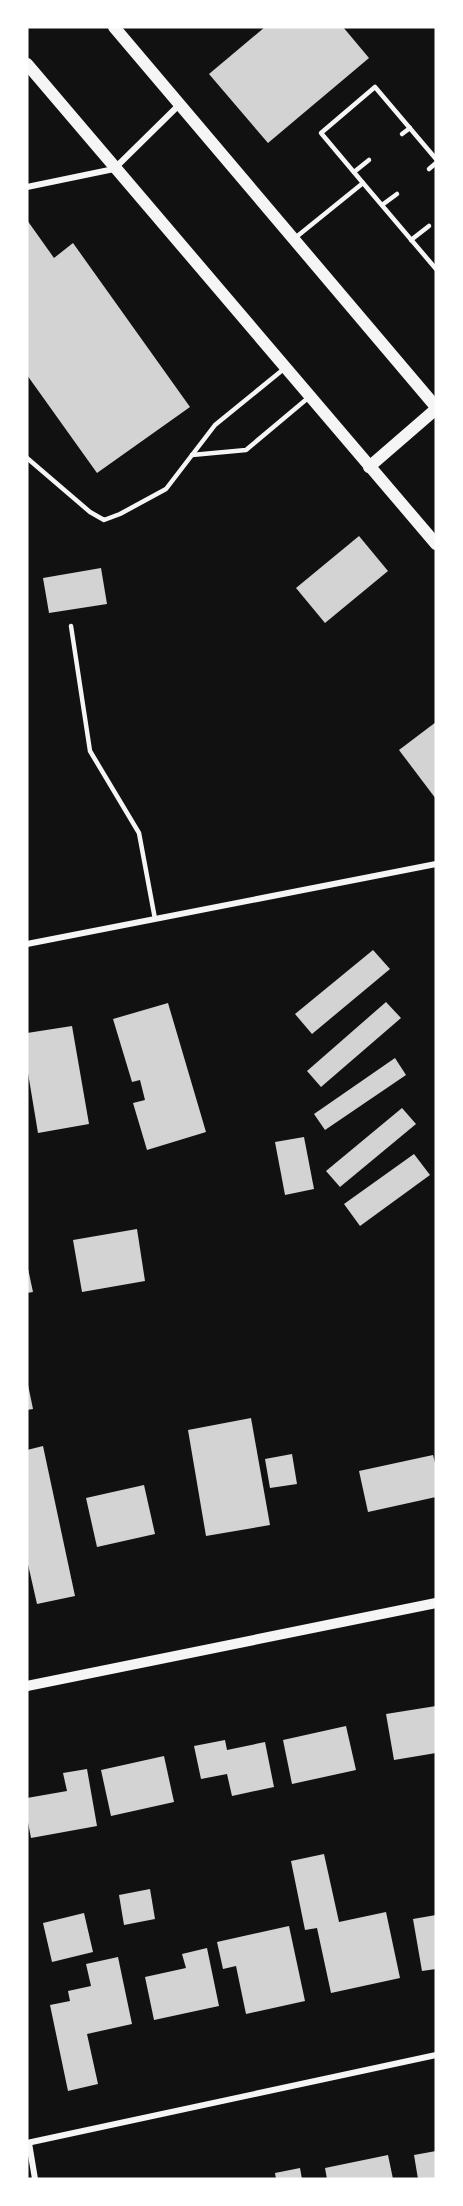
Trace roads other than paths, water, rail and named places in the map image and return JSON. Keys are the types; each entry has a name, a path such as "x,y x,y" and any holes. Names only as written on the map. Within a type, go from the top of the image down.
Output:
{"main road":[{"path":"114,27 436,408 369,467"},
{"path":"27,64 114,169 436,544"}],"street":[{"path":"27,187 114,169 180,104"},
{"path":"27,944 436,864"},
{"path":"27,1686 436,1603"},
{"path":"35,2179 28,2143 436,2055"}],"lane":[{"path":"436,159 375,87 321,133 436,269"},
{"path":"402,134 410,128"},
{"path":"354,172 369,160"},
{"path":"429,169 436,164"},
{"path":"294,238 363,183"},
{"path":"382,205 397,194"},
{"path":"411,240 429,226"},
{"path":"27,458 90,512 105,520 166,489 215,425 285,368"},
{"path":"192,455 246,450 309,397"},
{"path":"71,626 90,751 139,833 155,919"}]}
